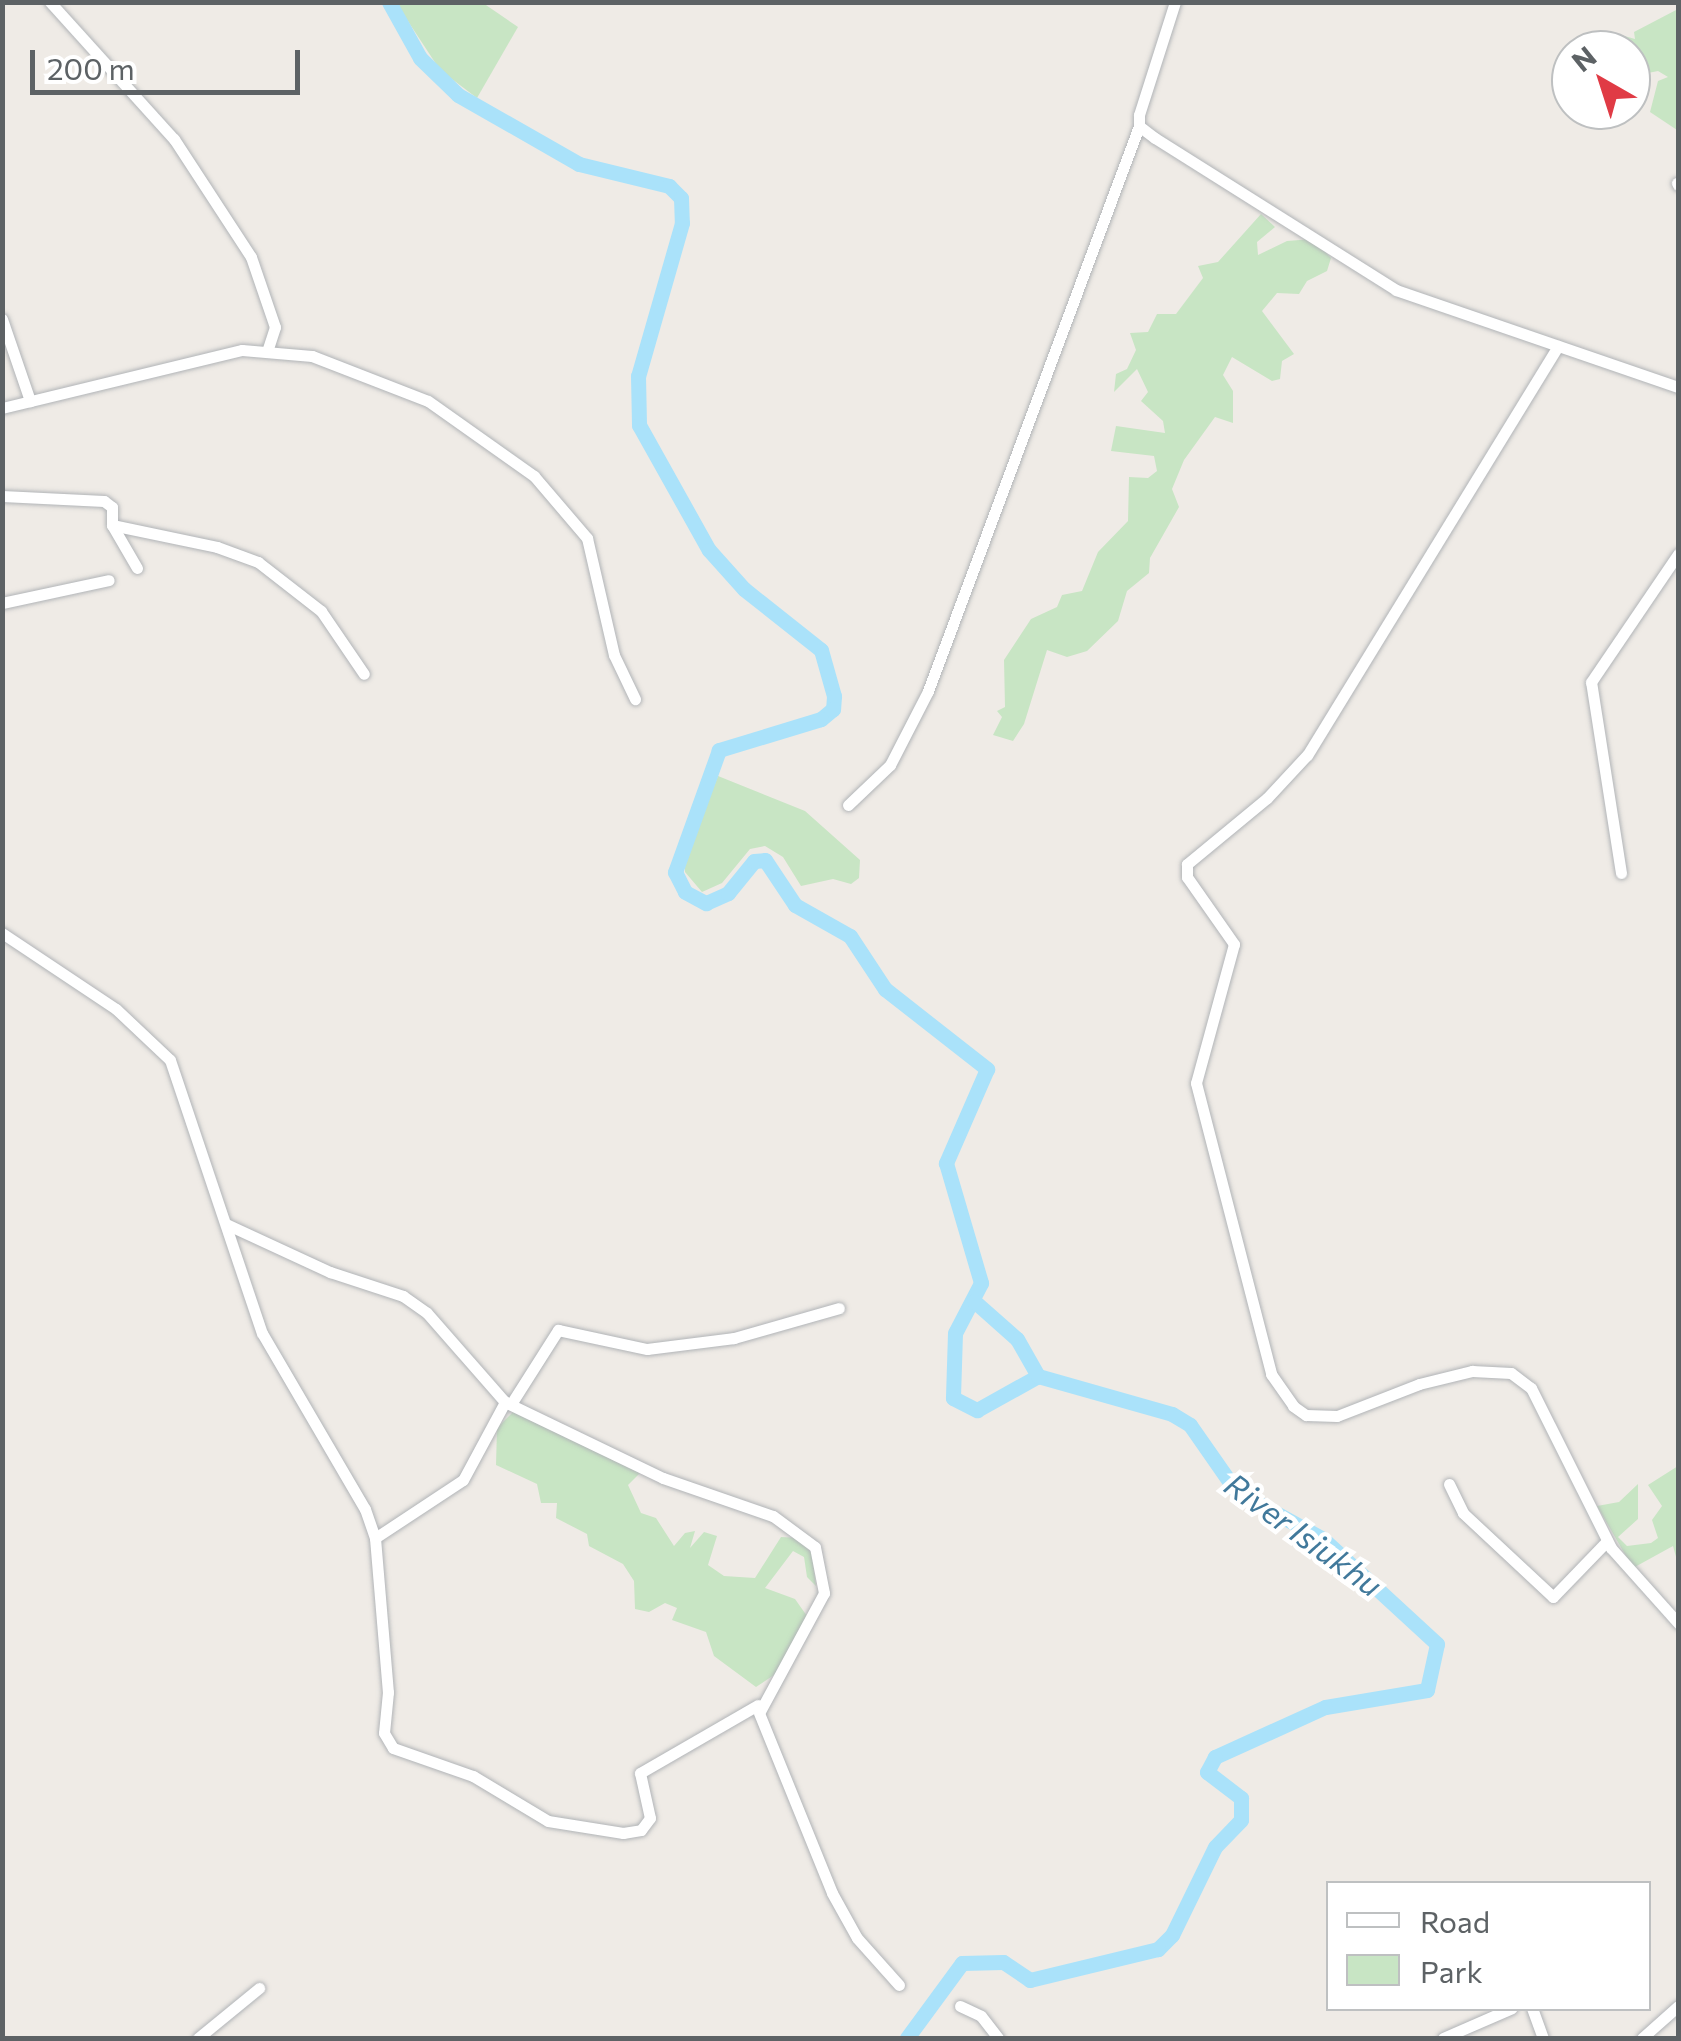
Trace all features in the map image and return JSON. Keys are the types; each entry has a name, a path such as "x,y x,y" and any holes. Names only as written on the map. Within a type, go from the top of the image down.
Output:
{"street":[{"path":"50,2 174,139 251,257 275,327 267,351"},
{"path":"848,805 890,765 928,691 1139,126 1174,2"},
{"path":"1139,126 1396,290 1678,387"},
{"path":"2,319 30,401"},
{"path":"1558,346 1307,755 1184,871 1234,944 1196,1083 1276,1383 1306,1415 1336,1416 1419,1384 1472,1371 1511,1373 1540,1405 1607,1541 1678,1623"},
{"path":"2,408 213,356 267,351 312,356 428,401 534,476 586,538 614,655 635,699"},
{"path":"2,496 104,501 112,508 112,525 137,568"},
{"path":"112,525 217,546 281,574 322,612 364,674"},
{"path":"1621,873 1591,682 1678,554"},
{"path":"2,602 109,580"},
{"path":"4,938 116,1009 170,1060 262,1333 365,1509 375,1538 388,1692 384,1733 393,1748 473,1776 548,1821 594,1830 641,1830 650,1818 640,1774 758,1705 824,1592 815,1547 773,1516 663,1478 508,1403 414,1302 226,1224"},
{"path":"375,1538 463,1480 508,1403 558,1330 646,1349 734,1338 839,1308"},
{"path":"1449,1484 1463,1513 1553,1597 1607,1541"},
{"path":"758,1705 832,1893 856,1938 898,1985"},
{"path":"198,2038 259,1988"},
{"path":"960,2006 981,2016 998,2038"},
{"path":"1642,2038 1678,2006"},
{"path":"1443,2038 1505,2011"},
{"path":"1533,2011 1543,2038"}],"green space":[{"path":"396,3 483,3 518,27 477,98 440,70"},
{"path":"1678,9 1678,130 1651,113 1658,81 1668,77 1658,71 1651,72 1651,30 1638,30"},
{"path":"1261,214 1275,227 1257,242 1258,255 1287,241 1313,239 1331,258 1327,271 1307,281 1299,294 1277,293 1262,311 1294,354 1282,361 1280,379 1272,381 1232,357 1223,375 1233,391 1233,423 1215,417 1184,460 1172,489 1179,507 1150,558 1149,573 1127,591 1118,621 1087,651 1067,657 1047,650 1024,724 1013,741 993,735 1002,717 997,711 1005,707 1004,660 1031,619 1057,607 1062,595 1082,591 1098,552 1128,521 1129,477 1148,478 1157,471 1154,456 1111,451 1116,426 1165,433 1163,421 1141,401 1148,392 1137,369 1114,392 1116,374 1127,369 1136,350 1130,333 1148,332 1157,314 1176,314 1203,278 1198,266 1218,262"},
{"path":"718,776 805,811 860,860 859,878 851,884 833,879 801,886 783,857 765,846 750,849 722,883 702,892 685,872 685,859"},
{"path":"513,1412 640,1473 628,1485 641,1513 656,1518 674,1546 685,1533 695,1531 690,1548 704,1532 717,1536 708,1565 724,1576 755,1578 781,1537 799,1538 812,1554 816,1586 807,1577 804,1557 793,1551 765,1588 795,1599 807,1616 783,1669 756,1687 714,1656 706,1632 672,1620 677,1608 665,1603 649,1612 635,1609 634,1581 623,1564 589,1546 587,1534 556,1518 557,1503 541,1503 537,1484 496,1465 497,1428"},
{"path":"1678,1466 1678,1564 1673,1546 1633,1568 1597,1506 1619,1502 1638,1484 1638,1519 1618,1537 1627,1546 1651,1543 1658,1538 1652,1520 1662,1506 1648,1485"}],"waterway":[{"name":"River Isiukhu","path":"389,2 420,58 458,95 579,164 669,186 681,198 682,223 638,376 639,425 709,550 744,589 821,650 834,696 833,709 821,719 719,750 675,872 685,892 706,903 728,893 754,861 765,860 795,905 850,936 885,989 987,1069 946,1163 981,1283 955,1333 953,1398 977,1410 1038,1376 1172,1414 1190,1425 1236,1491 1323,1539 1437,1644 1427,1690 1325,1707 1215,1757 1207,1772 1241,1798 1241,1820 1215,1847 1172,1935 1158,1949 1030,1980 1003,1962 962,1963 907,2038"},
{"name":"River Isiukhu","path":"974,1301 1017,1339 1038,1376"}]}
